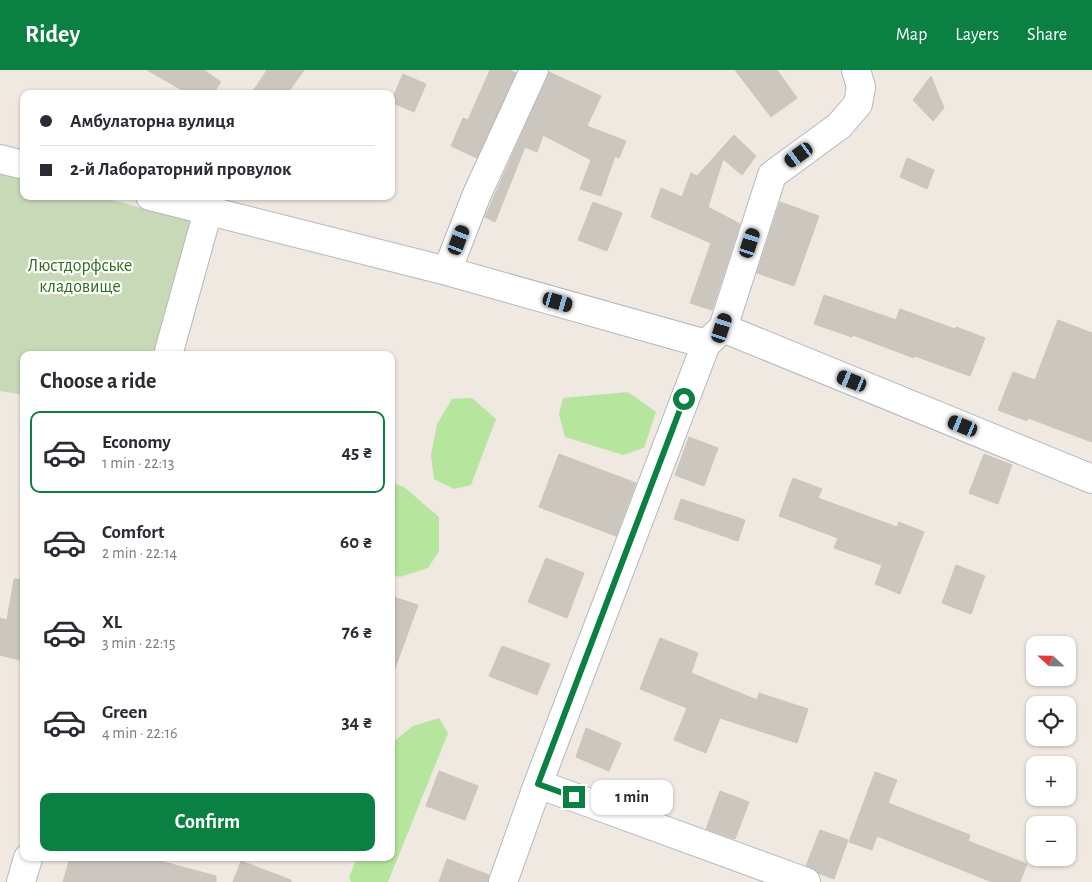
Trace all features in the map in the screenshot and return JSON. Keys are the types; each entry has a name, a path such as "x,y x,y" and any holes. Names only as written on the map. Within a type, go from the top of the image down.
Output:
{"street":[{"path":"447,271 477,194 534,70"},
{"path":"504,882 538,784 714,336 772,175 839,126 858,104 861,87 856,70"},
{"path":"0,159 20,164"},
{"path":"165,200 714,336 1092,479"},
{"path":"169,351 208,211"},
{"path":"538,784 806,882"},
{"path":"21,882 27,861"}],"green space":[{"name":"Люстдорфське кладовище","path":"0,170 20,175 20,200 112,200 194,222 155,351 20,351 20,394 0,391"},
{"path":"628,392 656,412 644,448 623,455 565,437 559,414 563,398"},
{"path":"472,398 496,419 471,485 454,489 434,479 431,455 437,424 452,399"},
{"path":"395,484 404,487 439,517 439,551 428,568 400,577 395,575"},
{"path":"439,718 448,733 388,882 351,882 349,877 356,861 395,861 395,740 413,726"}],"building":[{"path":"147,70 204,70 221,82 216,90 182,90"},
{"path":"267,70 304,70 290,90 254,90"},
{"path":"490,70 510,70 516,73 477,158 451,146 463,118 468,120"},
{"path":"735,70 777,70 797,98 771,117"},
{"path":"549,72 601,96 587,126 626,141 619,158 615,156 601,196 580,189 591,160 543,135 537,152 525,147 495,222 485,217"},
{"path":"403,74 426,84 414,112 395,104 395,93"},
{"path":"931,76 944,108 933,121 913,100"},
{"path":"734,135 756,156 742,175 723,159 708,207 740,224 712,310 690,303 711,243 651,217 661,188 682,197 691,173 697,176"},
{"path":"907,158 934,170 927,189 900,177"},
{"path":"593,202 622,213 607,251 578,240"},
{"path":"780,202 819,216 794,286 757,273"},
{"path":"824,295 896,320 900,309 985,338 970,376 915,356 914,358 853,335 852,337 814,324"},
{"path":"1058,320 1092,333 1092,442 1028,418 1027,421 998,410 1013,372 1035,380"},
{"path":"689,437 718,448 704,486 675,475"},
{"path":"559,454 636,483 616,536 539,507"},
{"path":"984,454 1012,465 998,504 969,493"},
{"path":"793,478 822,489 818,498 897,527 899,522 924,532 900,594 875,584 882,565 834,548 838,538 779,516"},
{"path":"681,499 745,520 738,541 674,519"},
{"path":"546,558 584,573 567,618 528,602"},
{"path":"956,565 985,576 971,614 942,603"},
{"path":"14,579 20,580 20,660 0,655 0,618 7,620"},
{"path":"395,597 418,605 395,668"},
{"path":"660,638 698,653 691,673 757,700 759,693 808,709 797,743 720,718 706,753 674,740 687,708 640,689"},
{"path":"502,646 550,664 537,695 489,676"},
{"path":"586,728 621,743 609,771 576,757"},
{"path":"439,771 478,786 465,820 426,806"},
{"path":"875,772 897,780 888,803 970,835 968,841 1026,864 1026,866 1020,882 992,882 877,836 872,850 849,842"},
{"path":"720,791 749,802 735,839 706,829"},
{"path":"820,830 848,840 834,879 806,866"},
{"path":"447,859 489,875 488,882 439,882"},
{"path":"69,861 160,861 216,876 216,882 63,882"},
{"path":"241,861 291,880 291,882 233,882"}],"route":[{"path":"574,797 538,784 684,399"}]}
